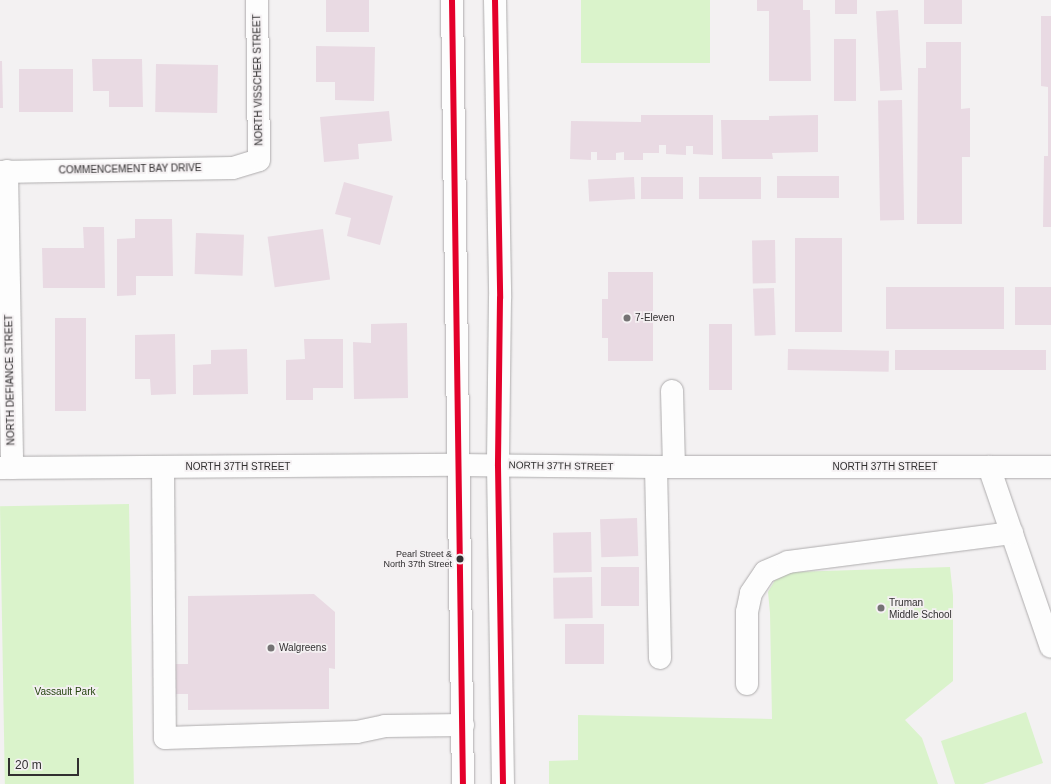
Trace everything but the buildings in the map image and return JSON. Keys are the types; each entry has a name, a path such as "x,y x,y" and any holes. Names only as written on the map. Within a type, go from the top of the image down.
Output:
{"street":[{"name":"NORTH VISSCHER STREET","path":"257,0 259,160"},
{"path":"452,0 464,784"},
{"path":"495,0 500,290 498,466 503,784"},
{"name":"COMMENCEMENT BAY DRIVE","path":"4,172 233,168 259,160"},
{"name":"NORTH DEFIANCE STREET","path":"4,172 6,468"},
{"path":"660,658 665,467 672,391"},
{"name":"NORTH 37TH STREET","path":"6,468 459,465 665,467 1051,467"},
{"path":"163,467 165,738 357,732 385,726 463,724"},
{"path":"989,467 1051,647"},
{"path":"747,684 747,612 751,594 765,572 788,562 1012,533"}],"green space":[{"path":"581,0 710,0 710,63 581,63"},
{"name":"Vassault Park","path":"129,504 134,784 5,784 0,506"},
{"path":"950,567 953,595 953,681 905,720 922,738 938,784 549,784 549,761 578,760 578,715 772,719 770,613 768,592 775,580 792,572"},
{"path":"1026,712 1043,763 983,784 955,784 941,741"}],"transit line":[{"path":"452,0 463,784"},
{"path":"495,0 500,298 498,466 503,784"}],"place":[{"name":"7-Eleven","path":"627,318"},
{"name":"Pearl Street & North 37th Street","path":"460,559"},
{"name":"Truman Middle School","path":"881,608"},
{"name":"Walgreens","path":"271,648"}]}
